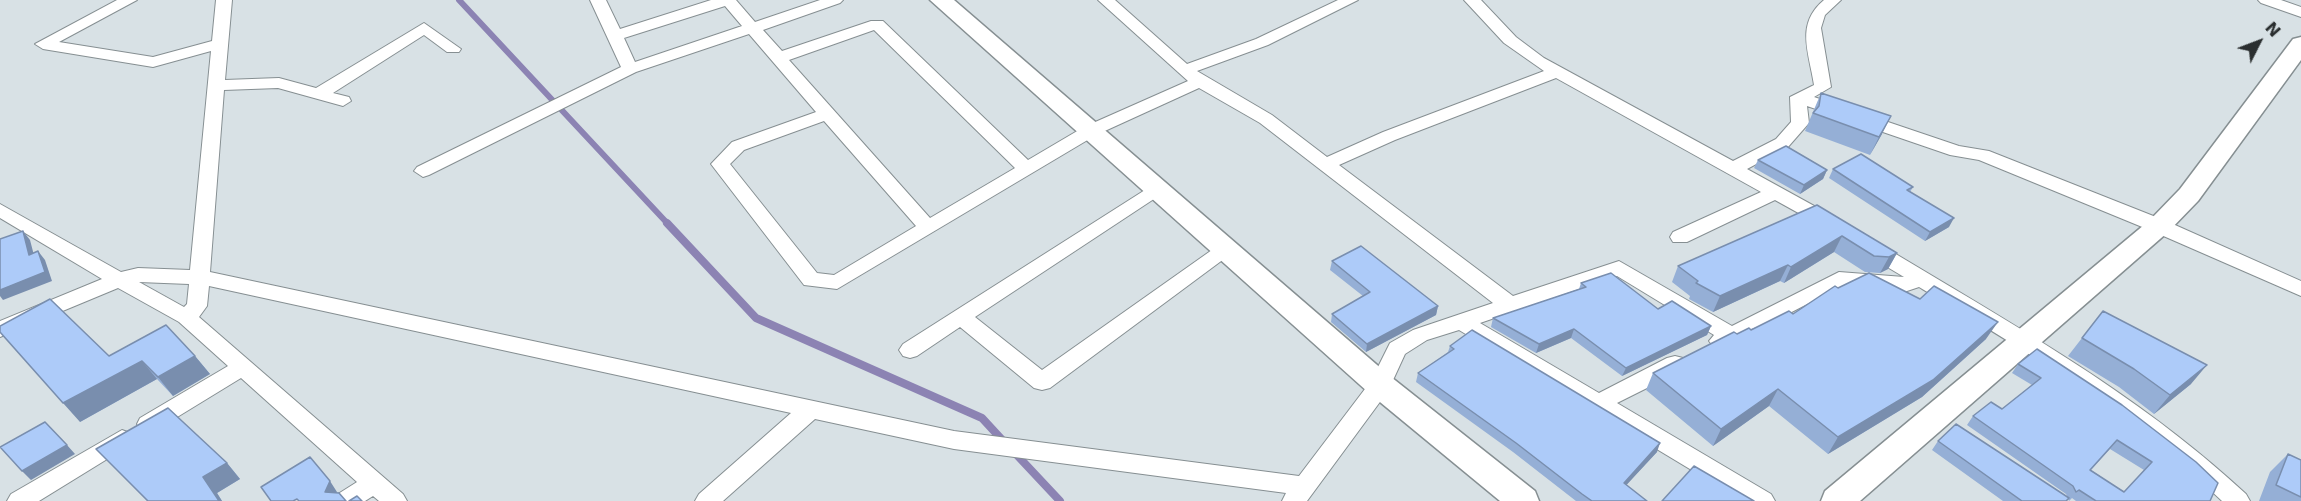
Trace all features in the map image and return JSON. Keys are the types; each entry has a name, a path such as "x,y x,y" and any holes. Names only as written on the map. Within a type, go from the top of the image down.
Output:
{"street":[{"path":"129,0 44,44 153,62 221,44"},
{"path":"186,316 197,306 224,0"},
{"path":"598,0 630,69"},
{"path":"615,36 727,0 927,228"},
{"path":"423,171 630,69 835,0"},
{"path":"941,0 1380,385 1523,501"},
{"path":"1106,0 1200,82 1266,119 1510,305"},
{"path":"1185,70 1262,42 1350,0"},
{"path":"1472,0 1510,40 1557,72 1734,168 1849,234 2110,395 2208,471 2238,501"},
{"path":"1798,97 1823,87 1813,28 1818,13 1833,0"},
{"path":"2266,0 2301,12"},
{"path":"778,58 877,24 1026,169"},
{"path":"319,94 424,28 453,49"},
{"path":"1837,501 2159,226 2189,195 2301,44"},
{"path":"1326,164 1389,136 1557,72"},
{"path":"217,85 279,82 343,102"},
{"path":"826,114 738,146 720,164 811,279 837,282 1090,131 1200,82"},
{"path":"1734,168 1782,143 1788,137 1800,123 1798,97"},
{"path":"1798,97 1956,151 1983,155 2159,226 2301,289"},
{"path":"910,350 1156,189"},
{"path":"1680,237 1777,192"},
{"path":"0,210 119,280 186,316 395,501"},
{"path":"10,236 31,228"},
{"path":"961,317 1042,382 1226,250"},
{"path":"0,329 119,280 138,275 199,277 954,440 1299,494 1380,385 1397,349 1420,335 1619,268 1731,335"},
{"path":"1598,403 1839,279 1901,286 1920,279"},
{"path":"1461,321 1763,501"},
{"path":"19,501 243,367"},
{"path":"707,501 812,408"},
{"path":"346,501 374,483"}],"building":[{"path":"1821,93 1891,116 1879,137 1813,113 1819,106"},
{"path":"1786,146 1827,170 1804,185 1758,160"},
{"path":"1861,154 1913,187 1907,190 1954,218 1930,232 1833,169"},
{"path":"1817,205 1897,253 1889,257 1874,256 1842,236 1791,267 1788,265 1720,296 1696,283 1698,281 1678,266"},
{"path":"23,231 29,255 38,251 45,272 0,290 0,239"},
{"path":"1361,246 1438,306 1367,344 1332,314 1370,292 1332,261"},
{"path":"1611,273 1658,309 1672,301 1711,326 1626,368 1574,329 1539,344 1493,318 1586,287 1581,283"},
{"path":"1869,273 1920,299 1934,286 1998,322 1933,380 1838,437 1778,389 1721,429 1653,373 1734,332 1737,334 1749,328 1751,330 1789,311 1793,314 1835,286 1838,288"},
{"path":"50,299 109,356 166,325 195,356 158,377 142,361 63,403 0,332 0,326"},
{"path":"2103,311 2207,365 2170,395 2134,369 2082,338"},
{"path":"1472,330 1660,443 1624,483 1647,501 1592,501 1418,373 1454,349 1450,346"},
{"path":"2037,349 2122,405 2196,462 2218,483 2210,501 2096,501 2079,490 2076,492 2073,486 1973,416 1991,402 2002,409 2041,378 2018,364","holes":["2117,440 2152,462 2124,492 2090,470"]},
{"path":"168,408 227,463 203,477 219,501 148,501 96,449"},
{"path":"45,422 67,445 22,471 0,447"},
{"path":"1956,424 2069,498 2066,501 2022,501 1938,441"},
{"path":"2288,454 2301,460 2301,497 2276,485"},
{"path":"310,457 330,481 325,492 339,493 346,501 299,501 297,499 271,501 261,487"},
{"path":"1694,466 1754,501 1662,501"},
{"path":"357,496 362,501 349,501"}],"waterway":[{"path":"459,0 668,224"},
{"path":"667,223 756,318 982,418 1005,443"},
{"path":"1015,453 1060,501"}]}
